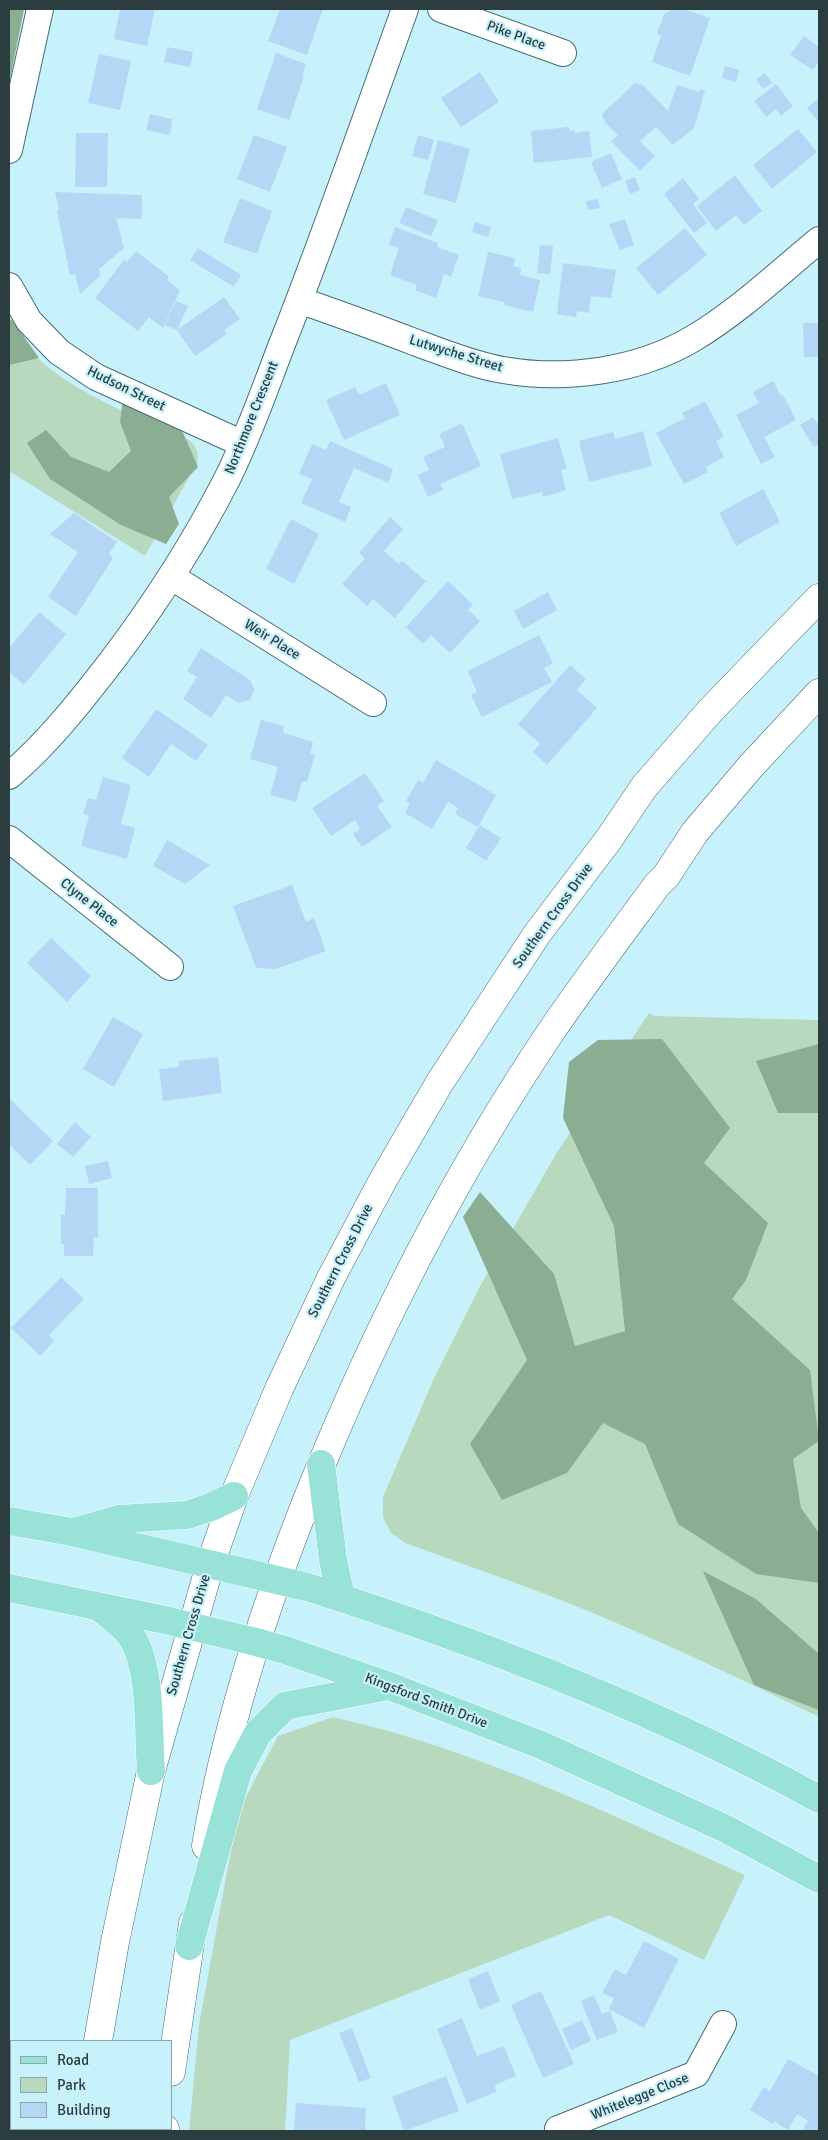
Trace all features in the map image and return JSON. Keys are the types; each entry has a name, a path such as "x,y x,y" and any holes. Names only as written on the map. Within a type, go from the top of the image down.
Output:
{"main road":[{"name":"Southern Cross Drive","path":"98,2040 115,1942 150,1771 191,1627 234,1496 279,1389 331,1278 383,1180 440,1082 537,934 609,840 644,787 710,711 819,598"},
{"path":"172,2065 189,1946 210,1823 227,1746 256,1642 275,1580 321,1464 383,1326 429,1235 512,1093 550,1034 640,908 666,876 695,832 751,766 819,693"},
{"path":"321,1464 333,1560 341,1598"},
{"path":"72,1532 119,1520 187,1515 211,1507 234,1496"},
{"path":"9,1521 72,1532 306,1587 341,1598 538,1668 599,1693 787,1781 819,1798"},
{"name":"Kingsford Smith Drive","path":"9,1588 256,1642 285,1650 389,1686 550,1749 724,1828 819,1880"},
{"path":"99,1607 123,1626 140,1654 146,1689 150,1771"},
{"path":"189,1946 238,1771 258,1733 286,1706 389,1686"}],"street":[{"path":"9,150 40,9"},
{"name":"Northmore Crescent","path":"9,776 27,761 84,697 145,618 172,577 228,478 299,300 405,9"},
{"name":"Pike Place","path":"441,9 563,53"},
{"name":"Lutwyche Street","path":"299,300 457,357 503,370 577,374 634,363 693,338 732,312 819,240"},
{"name":"Hudson Street","path":"9,286 17,303 35,327 59,352 96,377 243,444"},
{"name":"Weir Place","path":"172,577 373,703"},
{"name":"Clyne Place","path":"9,839 170,967"},
{"name":"Whitelegge Close","path":"557,2131 696,2074 723,2024"}],"green space":[{"path":"9,9 24,9 9,84"},
{"path":"9,319 12,320 39,358 9,365"},
{"path":"9,325 26,347 45,365 67,381 114,407 189,440 196,448 197,463 145,556 9,471"},
{"path":"123,398 180,426 198,467 169,497 179,524 166,544 121,525 50,479 27,443 46,430 71,457 109,472 131,451 120,422"},
{"path":"649,1013 654,1016 819,1020 819,1717 664,1644 586,1610 405,1543 391,1533 383,1517 383,1497 435,1376 479,1288 556,1154"},
{"path":"662,1039 730,1128 704,1163 768,1223 746,1280 732,1299 810,1370 819,1441 793,1459 801,1508 819,1533 819,1583 756,1574 678,1524 645,1444 603,1423 567,1473 502,1500 470,1444 527,1360 463,1217 480,1192 554,1274 575,1346 625,1331 614,1226 563,1118 569,1062 598,1040"},
{"path":"819,1044 819,1113 778,1113 756,1061"},
{"path":"703,1571 756,1599 819,1654 819,1710 754,1685"},
{"path":"333,1717 439,1747 491,1765 594,1807 745,1875 704,1960 609,1915 290,2040 285,2131 189,2131 199,2025 238,1812 278,1736"}],"building":[{"path":"120,9 155,9 147,46 114,39"},
{"path":"280,9 323,9 307,55 268,41"},
{"path":"673,9 682,9 710,18 690,76 652,62 661,36 657,34 664,14"},
{"path":"804,36 819,47 819,61 813,70 790,55"},
{"path":"167,47 193,52 190,67 164,62"},
{"path":"276,53 306,64 302,75 304,76 289,120 257,109"},
{"path":"99,54 131,61 120,110 88,103"},
{"path":"725,66 739,70 736,82 722,78"},
{"path":"480,72 499,102 461,127 441,98"},
{"path":"765,73 772,83 763,89 756,80"},
{"path":"635,83 643,85 668,111 677,85 699,92 700,89 705,91 694,128 673,145 656,127 640,141 655,156 640,171 611,141 618,135 605,122 602,114"},
{"path":"776,84 793,106 781,116 776,109 766,117 754,101"},
{"path":"819,98 819,122 807,108"},
{"path":"150,114 172,119 170,135 146,130"},
{"path":"569,127 570,131 574,130 575,133 589,131 592,157 534,163 531,131"},
{"path":"798,129 817,152 772,189 753,165"},
{"path":"76,133 108,133 107,187 75,187"},
{"path":"254,135 287,147 270,192 237,179"},
{"path":"418,135 434,140 428,160 412,156"},
{"path":"438,140 470,149 456,203 423,194"},
{"path":"611,153 622,179 602,188 591,162"},
{"path":"735,175 762,211 744,225 736,215 716,231 697,206"},
{"path":"635,177 640,190 630,194 625,181"},
{"path":"683,178 699,199 693,204 707,223 694,233 664,194"},
{"path":"55,192 142,195 142,219 116,218 124,248 99,269 100,276 80,294 75,274 70,275"},
{"path":"240,198 272,211 257,254 223,242"},
{"path":"598,199 600,208 588,210 586,201"},
{"path":"406,207 438,220 431,236 399,223"},
{"path":"625,219 634,245 620,250 609,224"},
{"path":"475,222 491,227 488,237 472,232"},
{"path":"395,227 438,243 437,247 459,255 451,277 444,274 436,298 415,290 417,285 390,275 399,248 389,245"},
{"path":"685,228 707,255 658,295 636,268"},
{"path":"540,245 553,246 550,274 537,273"},
{"path":"198,248 241,275 234,287 190,260"},
{"path":"136,251 169,277 167,280 180,290 163,328 149,317 138,331 95,298 124,260 127,262"},
{"path":"488,252 515,258 513,266 521,268 520,275 540,280 533,312 504,305 504,302 478,296"},
{"path":"563,263 616,270 611,298 591,296 589,313 577,311 576,317 557,314"},
{"path":"224,297 240,319 224,330 227,334 195,356 177,330"},
{"path":"176,301 188,306 177,330 165,325"},
{"path":"803,323 819,323 819,357 804,357"},
{"path":"773,381 781,396 783,395 796,420 764,437 775,457 761,464 736,415 759,403 753,392"},
{"path":"386,383 400,415 344,440 326,400 355,387 359,395"},
{"path":"705,401 724,437 716,441 724,457 706,467 708,472 684,484 656,433 685,418 682,413"},
{"path":"813,417 819,426 819,444 814,447 800,425"},
{"path":"462,423 481,466 440,484 443,490 428,497 418,475 429,470 423,457 445,447 439,434"},
{"path":"643,431 652,466 589,482 579,441 613,432 615,439"},
{"path":"558,438 567,469 561,470 566,490 543,497 542,492 512,499 500,454"},
{"path":"330,441 393,469 388,483 354,468 339,502 351,507 345,522 301,503 312,479 299,474 312,444 326,450"},
{"path":"763,489 780,522 736,546 719,513"},
{"path":"74,513 117,542 109,554 113,558 76,616 48,597 78,552 50,534"},
{"path":"390,517 403,529 384,551 399,564 402,561 426,581 395,618 373,599 367,606 342,584 365,558 359,553"},
{"path":"291,519 319,534 294,584 266,569"},
{"path":"448,581 473,605 468,610 480,621 450,653 431,635 423,644 406,627"},
{"path":"548,592 557,610 523,629 514,611"},
{"path":"39,612 66,634 24,685 9,672 9,648"},
{"path":"539,635 553,663 544,668 552,682 482,717 471,695 477,692 468,671"},
{"path":"201,648 250,680 254,689 250,700 238,703 226,695 211,718 183,699 197,677 187,671"},
{"path":"570,665 586,679 577,690 597,708 547,765 533,752 540,744 518,724"},
{"path":"156,709 208,745 196,761 171,744 149,777 122,758"},
{"path":"261,720 284,726 283,733 313,742 310,754 315,755 307,781 302,782 296,802 270,795 278,767 250,759"},
{"path":"436,760 496,795 478,827 455,814 458,808 448,802 432,829 405,813 410,803 406,801 418,780 423,783"},
{"path":"365,773 384,801 377,806 392,827 362,847 353,834 360,829 355,820 331,836 312,808"},
{"path":"103,777 131,785 121,824 135,828 127,859 81,846 89,816 83,814 88,798 96,800"},
{"path":"480,825 501,838 486,861 466,848"},
{"path":"167,840 210,865 185,884 153,866"},
{"path":"292,885 306,922 314,918 326,951 276,969 256,968 233,906"},
{"path":"51,938 91,976 67,1002 27,963"},
{"path":"113,1017 143,1034 114,1087 83,1069"},
{"path":"218,1057 222,1093 163,1101 159,1069 179,1067 179,1061"},
{"path":"9,1098 53,1141 30,1165 9,1144"},
{"path":"75,1122 91,1137 73,1157 57,1144"},
{"path":"108,1161 112,1178 89,1184 85,1166"},
{"path":"66,1188 98,1188 98,1238 94,1237 93,1256 64,1256 64,1244 61,1244 61,1215 65,1215"},
{"path":"61,1277 84,1299 49,1335 54,1341 40,1356 11,1328"},
{"path":"644,1941 679,1959 644,2028 609,2009 614,1998 602,1993 615,1969 626,1975"},
{"path":"488,1971 500,2001 480,2010 468,1979"},
{"path":"541,1991 574,2064 543,2078 511,2005"},
{"path":"594,1995 602,2014 610,2011 618,2032 597,2040 581,2001"},
{"path":"462,2018 477,2056 504,2046 516,2076 495,2085 496,2092 467,2104 437,2029"},
{"path":"582,2020 591,2041 571,2050 562,2029"},
{"path":"352,2028 371,2078 359,2082 339,2033"},
{"path":"788,2059 819,2076 819,2131 803,2130 808,2121 797,2114 788,2130 774,2121 773,2124 750,2110 764,2087 770,2091"},
{"path":"446,2076 459,2111 404,2131 392,2097"},
{"path":"296,2103 366,2108 365,2131 294,2131"}]}
